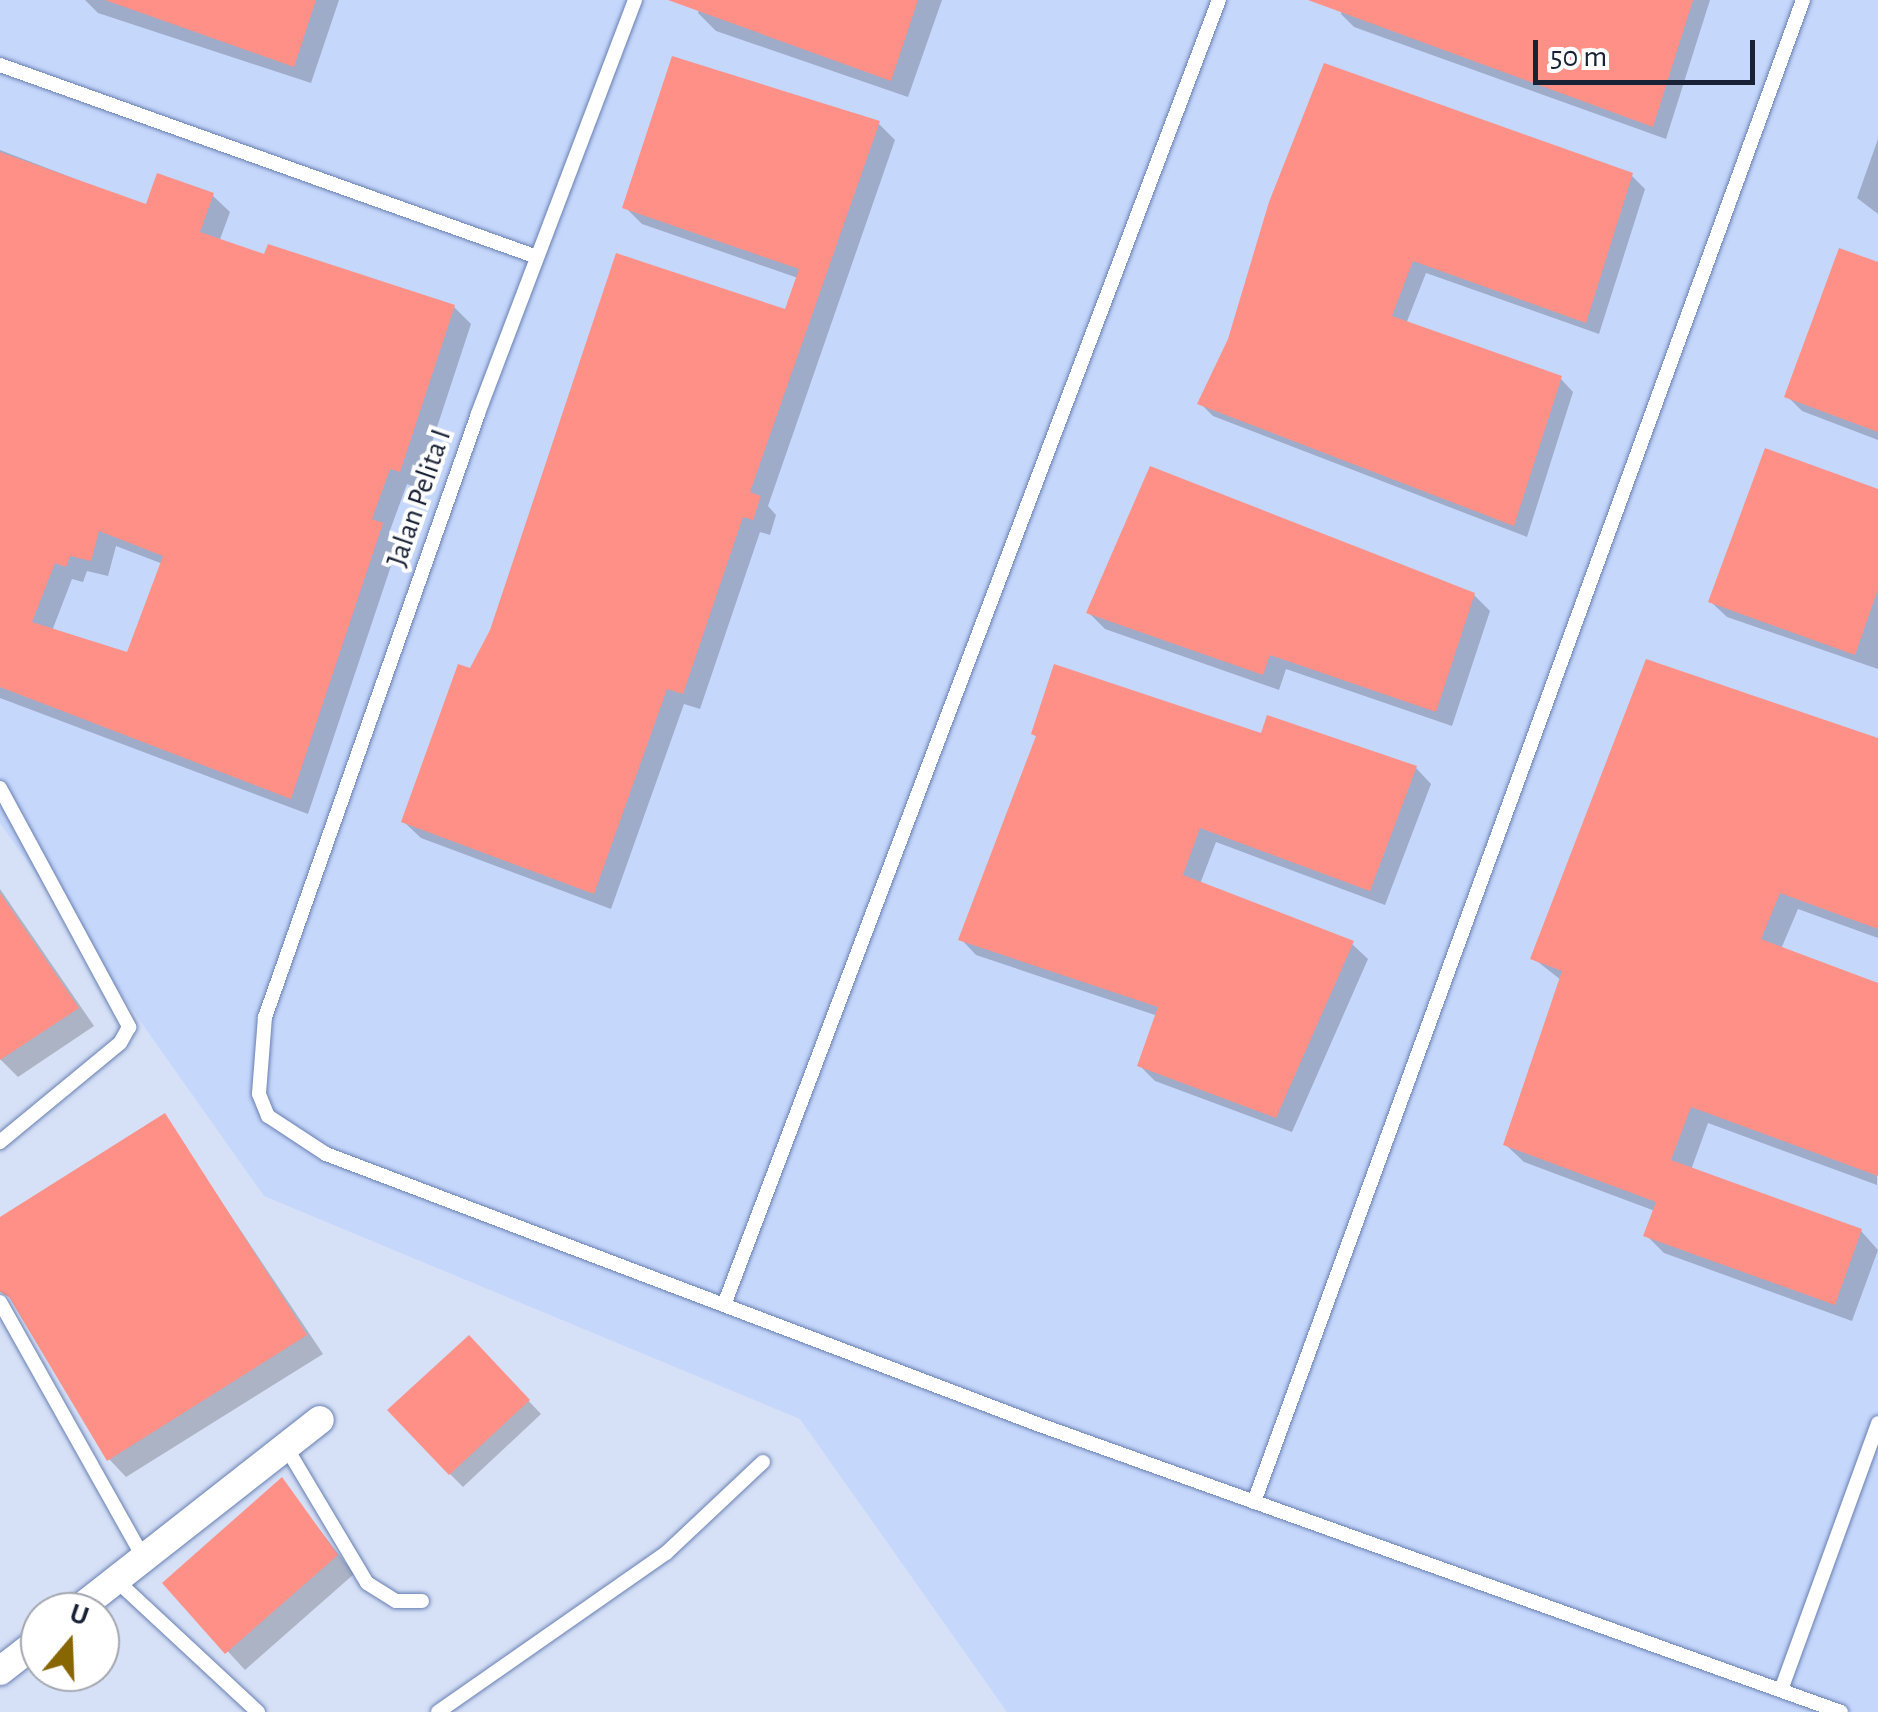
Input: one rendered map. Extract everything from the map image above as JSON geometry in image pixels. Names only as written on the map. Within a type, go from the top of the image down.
[{"type":"street","points":[[101,1592],[320,1420]]},
{"type":"lane","name":"Jalan Pelita I","points":[[634,0],[537,258],[265,1017],[259,1094],[268,1116],[288,1134],[724,1305],[1254,1502],[1841,1712]]},
{"type":"lane","points":[[724,1305],[1219,0]]},
{"type":"lane","points":[[1254,1502],[1803,0]]},
{"type":"lane","points":[[0,65],[537,258]]},
{"type":"lane","points":[[0,788],[128,1027],[120,1043],[0,1142]]},
{"type":"lane","points":[[0,1302],[144,1559]]},
{"type":"lane","points":[[1781,1690],[1878,1423]]},
{"type":"lane","points":[[286,1447],[367,1584],[396,1601],[422,1601]]},
{"type":"lane","points":[[438,1712],[666,1553],[763,1462]]},
{"type":"lane","points":[[116,1580],[258,1712]]},
{"type":"shaded area","points":[[0,0],[1878,0],[1878,1712],[1007,1712],[800,1419],[264,1196],[0,823]]},
{"type":"building","points":[[105,0],[316,0],[294,67]]},
{"type":"building","points":[[668,0],[918,0],[891,81]]},
{"type":"building","points":[[1308,0],[1693,0],[1653,127]]},
{"type":"building","points":[[672,56],[880,121],[750,492],[761,496],[753,520],[743,517],[683,694],[667,689],[594,894],[401,822],[458,664],[470,668],[490,630],[616,253],[785,309],[799,269],[622,208]]},
{"type":"building","points":[[1324,63],[1633,173],[1586,323],[1413,261],[1392,316],[1562,376],[1514,526],[1197,404],[1228,339],[1269,202]]},
{"type":"building","points":[[0,152],[146,204],[157,173],[214,193],[200,232],[264,254],[268,244],[455,305],[400,472],[390,469],[372,519],[383,523],[291,799],[0,687]],"holes":[[[99,531],[163,556],[127,652],[32,622],[55,563],[66,567],[70,556],[91,561]]]},
{"type":"building","points":[[1839,248],[1878,262],[1878,432],[1784,397]]},
{"type":"building","points":[[1765,448],[1878,489],[1878,589],[1855,655],[1708,602]]},
{"type":"building","points":[[1150,466],[1475,593],[1436,712],[1270,655],[1263,675],[1086,613]]},
{"type":"building","points":[[1646,659],[1878,738],[1878,929],[1780,893],[1761,939],[1878,983],[1878,1176],[1691,1107],[1671,1160],[1862,1229],[1835,1305],[1643,1236],[1656,1202],[1503,1145],[1562,971],[1530,959]]},
{"type":"building","points":[[1054,664],[1261,733],[1267,715],[1417,766],[1370,891],[1200,828],[1183,875],[1354,941],[1276,1118],[1137,1066],[1158,1007],[958,940],[1036,736],[1031,734]]},
{"type":"building","points":[[0,893],[79,1008],[0,1060]]},
{"type":"building","points":[[165,1113],[307,1335],[107,1461],[9,1297],[0,1292],[0,1217]]},
{"type":"building","points":[[469,1335],[530,1400],[449,1475],[387,1410]]},
{"type":"building","points":[[282,1477],[338,1555],[225,1654],[162,1583]]}]
